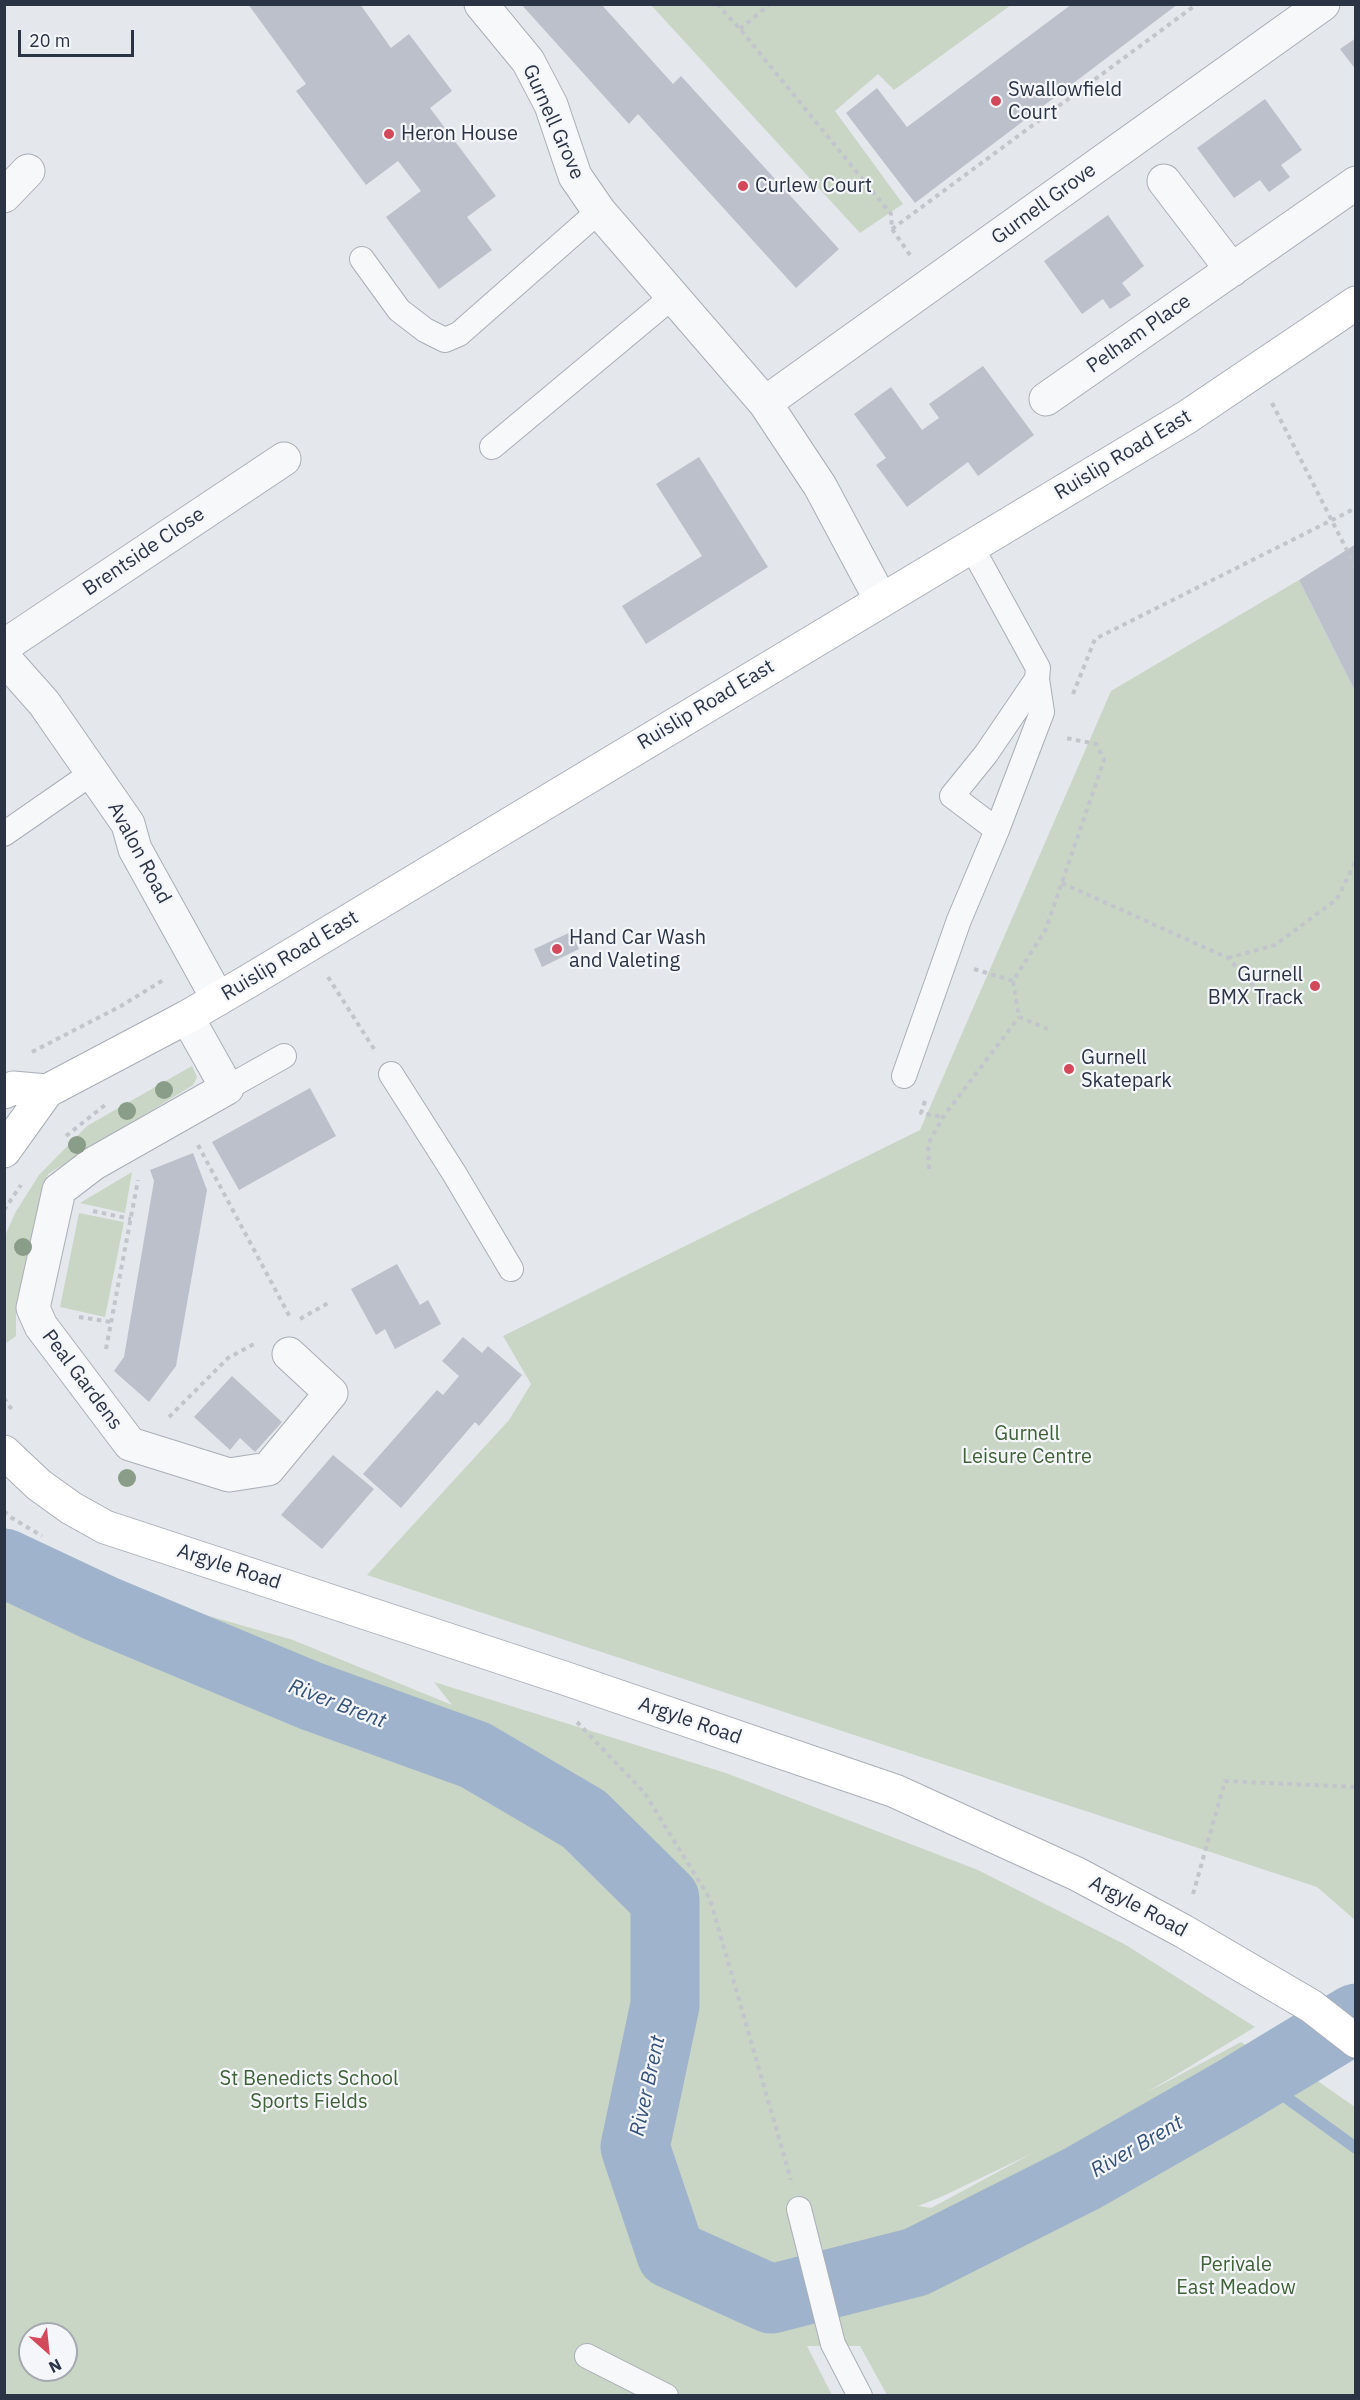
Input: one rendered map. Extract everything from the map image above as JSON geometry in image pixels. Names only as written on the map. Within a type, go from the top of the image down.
[{"type":"main road","name":"Ruislip Road East","points":[[4,1151],[47,1091],[218,999],[1187,417],[1356,303]]},
{"type":"main road","points":[[4,1092],[12,1089],[47,1091]]},
{"type":"main road","name":"Argyle Road","points":[[4,1452],[39,1485],[71,1508],[105,1527],[567,1679],[896,1791],[1077,1874],[1183,1931],[1311,2006],[1356,2041]]},
{"type":"street","name":"Gurnell Grove","points":[[481,4],[528,61],[551,105],[575,176],[599,212],[765,404],[820,486],[881,600]]},
{"type":"street","name":"Gurnell Grove","points":[[765,404],[1323,4]]},
{"type":"street","points":[[4,196],[28,171]]},
{"type":"street","points":[[1164,181],[1232,270]]},
{"type":"street","name":"Pelham Place","points":[[1046,399],[1232,270],[1351,196]]},
{"type":"street","name":"Brentside Close","points":[[4,645],[284,459]]},
{"type":"street","name":"Avalon Road","points":[[4,658],[44,703],[128,824],[135,849],[218,999]]},
{"type":"street","points":[[187,1017],[227,1088]]},
{"type":"street","name":"Peal Gardens","points":[[227,1088],[93,1164],[59,1190],[33,1308],[41,1326],[129,1444],[229,1475],[268,1469],[331,1393],[291,1339]]},
{"type":"lane","points":[[362,259],[399,310],[426,330],[445,340],[459,334],[599,212]]},
{"type":"lane","points":[[492,447],[672,297]]},
{"type":"lane","points":[[904,1076],[959,920],[997,830],[1042,711],[1037,679],[1038,668],[971,546]]},
{"type":"lane","points":[[997,830],[952,796],[986,754],[1037,679]]},
{"type":"lane","points":[[4,834],[92,773]]},
{"type":"lane","points":[[227,1088],[284,1056]]},
{"type":"lane","points":[[391,1074],[511,1269]]},
{"type":"lane","points":[[799,2209],[832,2344],[860,2396]]},
{"type":"lane","points":[[587,2356],[666,2396]]},
{"type":"path","points":[[717,4],[891,214],[892,229],[932,285]]},
{"type":"path","points":[[740,29],[770,4]]},
{"type":"path","points":[[892,229],[1197,4]]},
{"type":"path","points":[[1272,401],[1356,568]]},
{"type":"path","points":[[1095,639],[1356,508]]},
{"type":"path","points":[[929,1168],[928,1144],[943,1117],[1019,1017],[1013,981],[1046,929],[1104,760],[1096,744],[1057,736]]},
{"type":"path","points":[[1228,958],[1275,945],[1337,899],[1356,861]]},
{"type":"path","points":[[1062,883],[1228,958],[1274,1009]]},
{"type":"path","points":[[973,968],[1013,981]]},
{"type":"path","points":[[326,974],[391,1074]]},
{"type":"path","points":[[51,1042],[121,1006],[169,976]]},
{"type":"path","points":[[1019,1017],[1048,1029]]},
{"type":"path","points":[[921,1113],[943,1117]]},
{"type":"path","points":[[182,1114],[290,1318]]},
{"type":"path","points":[[75,1117],[79,1124]]},
{"type":"path","points":[[96,1400],[147,1133]]},
{"type":"path","points":[[291,1339],[330,1302]]},
{"type":"path","points":[[139,1447],[228,1358],[256,1343]]},
{"type":"path","points":[[4,1398],[12,1410]]},
{"type":"path","points":[[575,1719],[644,1792],[710,1899],[799,2209]]},
{"type":"path","points":[[1191,1902],[1226,1781],[1356,1787]]},
{"type":"green space","points":[[651,5],[1011,5],[894,90],[878,74],[835,111],[903,204],[860,233]]},
{"type":"green space","name":"Gurnell Leisure Centre","points":[[1299,580],[1356,693],[1355,1920],[1317,1887],[367,1575],[509,1420],[531,1384],[503,1336],[920,1130],[1111,691]]},
{"type":"green space","points":[[192,1066],[197,1077],[193,1085],[48,1174],[16,1313],[16,1336],[5,1344],[5,1236],[15,1213],[39,1175],[87,1126]]},
{"type":"green space","points":[[132,1172],[125,1213],[80,1203]]},
{"type":"green space","points":[[79,1213],[124,1222],[105,1317],[60,1307]]},
{"type":"green space","points":[[4,1527],[111,1588],[293,1640],[452,1705],[434,1682],[726,1773],[978,1870],[1126,1945],[1255,2027],[1146,2093],[1241,2042],[1299,2082],[1309,2075],[1355,2107],[1355,2395],[887,2395],[860,2346],[807,2346],[832,2395],[5,2395]],"holes":[[[1033,2153],[931,2208],[918,2206]]]},
{"type":"building","name":"Heron House","points":[[248,4],[360,4],[391,48],[409,34],[452,91],[430,108],[496,196],[467,217],[492,250],[439,289],[386,217],[421,191],[398,161],[366,185],[296,91],[306,84]]},
{"type":"building","name":"Curlew Court","points":[[521,4],[601,4],[673,84],[681,76],[839,249],[796,288],[638,114],[629,124]]},
{"type":"building","name":"Swallowfield Court","points":[[1072,4],[1178,4],[915,203],[846,113],[877,88],[907,127]]},
{"type":"building","points":[[1356,38],[1356,70],[1340,49]]},
{"type":"building","points":[[1265,99],[1302,150],[1281,165],[1290,177],[1269,192],[1260,180],[1234,198],[1197,148]]},
{"type":"building","points":[[1108,215],[1144,266],[1122,283],[1131,295],[1110,309],[1103,299],[1082,314],[1044,261]]},
{"type":"building","points":[[983,366],[1034,435],[978,476],[968,462],[907,507],[876,465],[886,458],[854,414],[891,387],[922,430],[939,418],[929,404]]},
{"type":"building","points":[[699,457],[768,567],[646,644],[622,606],[702,556],[656,484]]},
{"type":"building","points":[[1356,544],[1356,693],[1299,580]]},
{"type":"building","name":"Hand Car Wash and Valeting","points":[[571,932],[579,949],[542,967],[534,949]]},
{"type":"building","points":[[310,1088],[336,1136],[239,1190],[212,1142]]},
{"type":"building","points":[[193,1153],[207,1190],[176,1366],[149,1402],[114,1371],[124,1357],[154,1181],[150,1170]]},
{"type":"building","points":[[397,1264],[420,1305],[428,1300],[441,1324],[395,1349],[385,1329],[376,1335],[351,1289]]},
{"type":"building","points":[[463,1337],[482,1353],[488,1346],[522,1375],[479,1426],[475,1422],[401,1508],[363,1474],[437,1390],[443,1395],[459,1376],[442,1361]]},
{"type":"building","points":[[232,1376],[282,1422],[255,1452],[240,1438],[230,1450],[194,1417]]},
{"type":"building","points":[[333,1455],[374,1489],[322,1549],[281,1515]]},
{"type":"waterway","name":"River Brent","points":[[4,1563],[102,1609],[311,1696],[475,1755],[584,1819],[665,1899],[665,2005],[635,2147],[671,2254],[771,2299],[916,2262],[1083,2178],[1232,2093],[1356,2018]]},
{"type":"waterway","points":[[1258,2077],[1356,2148]]},
{"type":"place","name":"Swallowfield Court","points":[[996,101]]},
{"type":"place","name":"Heron House","points":[[389,134]]},
{"type":"place","name":"Curlew Court","points":[[743,186]]},
{"type":"place","name":"Hand Car Wash and Valeting","points":[[557,949]]},
{"type":"place","name":"Gurnell BMX Track","points":[[1315,986]]},
{"type":"place","name":"Gurnell Skatepark","points":[[1069,1069]]},
{"type":"park label","name":"St Benedicts School Sports Fields","points":[[309,2090]]},
{"type":"park label","name":"Perivale East Meadow","points":[[1236,2276]]}]
